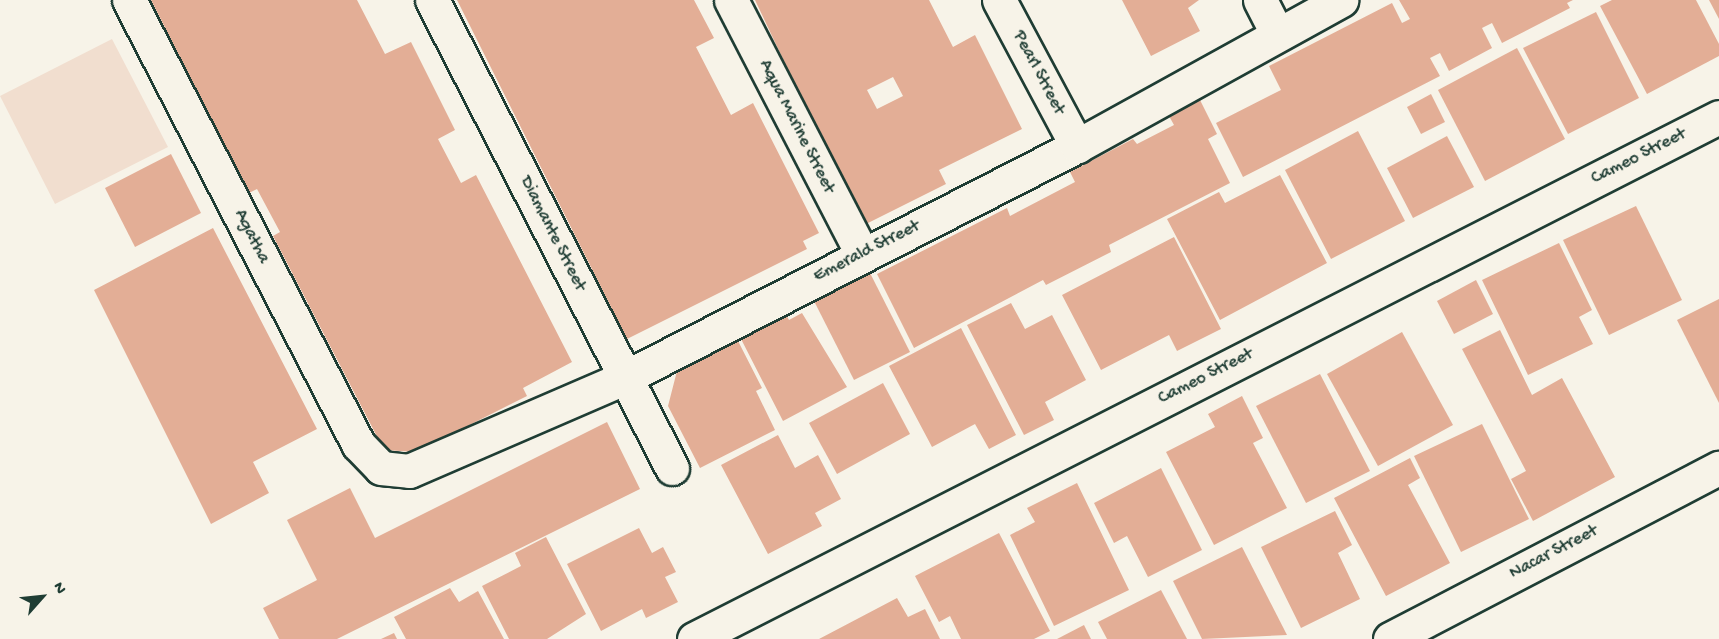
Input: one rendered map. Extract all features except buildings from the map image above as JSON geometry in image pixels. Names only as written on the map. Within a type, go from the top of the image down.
[{"type":"street","name":"Agatha","points":[[129,0],[358,444],[381,468]]},
{"type":"street","name":"Diamante Street","points":[[432,0],[672,468]]},
{"type":"street","name":"Aqua Marine Street","points":[[731,0],[862,254]]},
{"type":"street","name":"Pearl Street","points":[[999,0],[1077,146]]},
{"type":"street","points":[[1260,0],[1277,34]]},
{"type":"street","name":"Emerald Street","points":[[381,468],[409,471],[438,462],[626,377],[862,254],[1077,146],[1341,0]]},
{"type":"street","name":"Cameo Street","points":[[694,639],[742,628],[1719,117]]},
{"type":"street","name":"Nacar Street","points":[[1390,639],[1719,468]]},
{"type":"shaded area","points":[[112,39],[168,147],[55,204],[0,96]]}]
